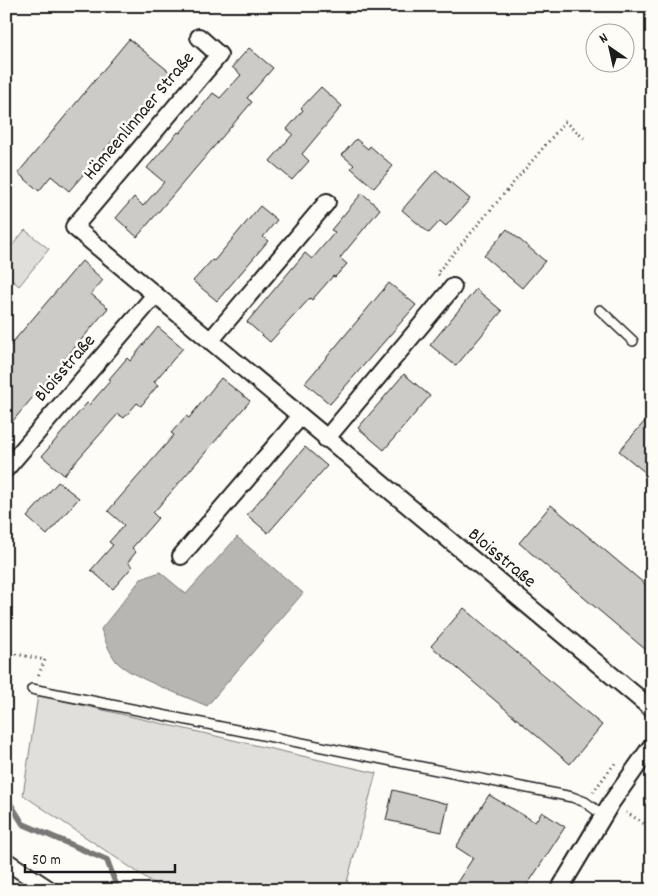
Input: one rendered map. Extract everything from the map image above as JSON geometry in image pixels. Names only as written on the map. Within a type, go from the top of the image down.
[{"type":"street","name":"Hämeenlinnaer Straße","points":[[74,226],[219,55],[199,37]]},
{"type":"street","points":[[210,341],[327,202]]},
{"type":"street","name":"Bloisstraße","points":[[74,226],[652,710]]},
{"type":"street","points":[[326,438],[453,287]]},
{"type":"street","name":"Bloisstraße","points":[[6,469],[155,295]]},
{"type":"street","points":[[181,556],[300,417]]},
{"type":"street","points":[[559,890],[607,809],[652,745]]},
{"type":"street","points":[[6,861],[50,890]]},
{"type":"lane","points":[[600,310],[633,340]]},
{"type":"lane","points":[[32,689],[572,797],[607,809]]},
{"type":"path","points":[[453,287],[437,273],[565,122],[584,138]]},
{"type":"path","points":[[6,652],[45,660]]},
{"type":"path","points":[[607,809],[652,829]]},
{"type":"shaded area","points":[[25,230],[49,249],[19,286],[6,275],[6,253]]},
{"type":"shaded area","points":[[237,537],[303,593],[207,706],[145,680],[116,661],[107,646],[101,629],[141,579],[160,572],[186,594]]},
{"type":"shaded area","points":[[38,695],[376,773],[347,882],[360,890],[164,890],[23,795]]},
{"type":"building","points":[[129,39],[171,73],[69,191],[51,176],[39,191],[18,173]]},
{"type":"building","points":[[249,48],[273,68],[247,98],[252,102],[137,237],[116,218],[134,197],[143,206],[164,182],[147,168],[178,132],[180,133],[213,93],[220,98],[241,75],[232,67]]},
{"type":"building","points":[[321,87],[342,106],[302,154],[309,161],[292,180],[270,161],[293,134],[287,129],[303,110],[301,108]]},
{"type":"building","points":[[356,139],[368,149],[370,146],[393,166],[374,188],[351,168],[354,165],[342,155]]},
{"type":"building","points":[[436,170],[470,199],[446,226],[440,221],[429,233],[402,210]]},
{"type":"building","points":[[362,193],[380,209],[340,258],[347,264],[335,277],[333,276],[312,300],[310,298],[270,342],[247,322],[305,253],[312,259],[335,232],[331,230]]},
{"type":"building","points":[[260,206],[277,220],[263,237],[268,241],[217,301],[193,281],[212,260],[214,261]]},
{"type":"building","points":[[507,229],[545,261],[522,288],[484,256]]},
{"type":"building","points":[[82,261],[103,280],[91,294],[108,308],[6,429],[6,350]]},
{"type":"building","points":[[389,283],[416,305],[330,404],[305,383]]},
{"type":"building","points":[[476,289],[502,311],[456,366],[430,345]]},
{"type":"building","points":[[158,327],[183,348],[154,382],[158,385],[141,406],[137,403],[124,418],[118,414],[64,475],[42,456],[87,403],[89,405],[111,380],[109,379],[127,358],[130,361]]},
{"type":"building","points":[[404,374],[430,396],[384,450],[358,428]]},
{"type":"building","points":[[221,378],[250,401],[153,513],[158,518],[132,548],[136,552],[128,562],[132,567],[113,589],[91,570],[113,545],[109,542],[124,525],[108,511],[174,435],[171,433],[186,416],[189,418]]},
{"type":"building","points":[[652,413],[652,478],[619,451]]},
{"type":"building","points":[[305,447],[327,466],[268,533],[247,515]]},
{"type":"building","points":[[58,482],[79,498],[47,535],[27,517]]},
{"type":"building","points":[[551,505],[652,590],[652,655],[519,543]]},
{"type":"building","points":[[464,608],[602,725],[570,764],[431,646]]},
{"type":"building","points":[[393,790],[448,804],[442,832],[386,820]]},
{"type":"building","points":[[489,795],[535,822],[542,812],[565,827],[524,890],[452,890],[473,858],[456,847]]},
{"type":"waterway","points":[[6,797],[23,824],[107,860],[118,890]]}]
